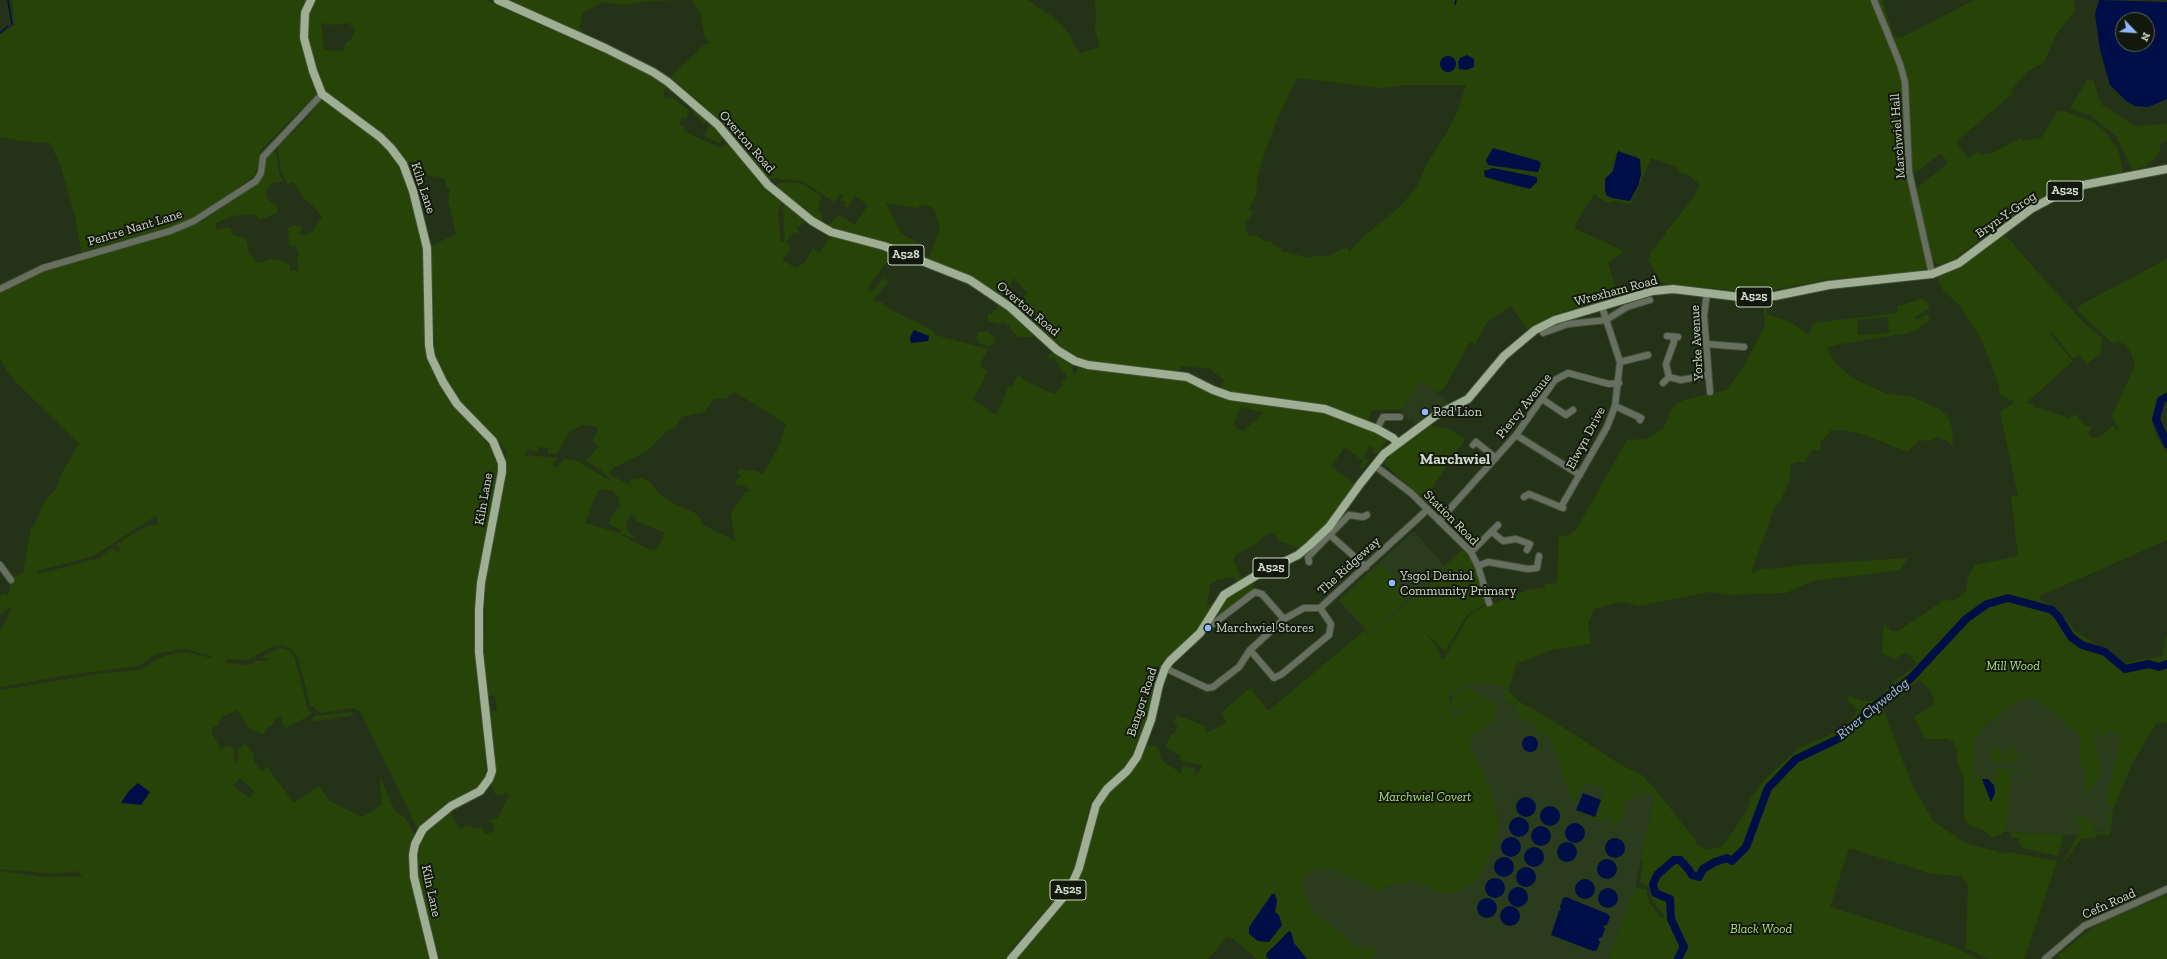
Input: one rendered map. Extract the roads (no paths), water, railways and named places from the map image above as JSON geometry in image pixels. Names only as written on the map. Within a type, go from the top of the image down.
[{"type":"main road","points":[[311,0],[305,13],[304,38],[313,71],[322,94]]},
{"type":"main road","name":"Overton Road","points":[[498,0],[605,48],[653,72],[668,82],[718,126],[768,185],[812,222],[831,232],[884,246],[970,280],[1010,307],[1057,350],[1074,361],[1187,377],[1213,390],[1230,396],[1325,409],[1377,429],[1392,438],[1397,443]]},
{"type":"main road","name":"Kiln Lane","points":[[322,94],[380,138],[391,148],[404,164],[413,191],[426,248],[427,318],[431,357],[454,401],[493,441],[502,463],[502,472],[481,583],[479,610],[479,652],[492,771],[489,779],[480,791],[451,806],[423,829],[415,844],[413,855],[414,877],[434,959]]},
{"type":"main road","name":"Bryn-Y-Grog","points":[[1932,274],[1959,263],[2031,209],[2066,190],[2134,174],[2167,169]]},
{"type":"main road","name":"Wrexham Road","points":[[1397,443],[1436,416],[1468,399],[1504,356],[1535,330],[1556,320],[1602,306],[1659,291],[1673,289],[1740,297],[1775,296],[1829,284],[1932,274]]},
{"type":"main road","name":"Bangor Road","points":[[1011,959],[1061,900],[1072,884],[1079,868],[1096,805],[1107,789],[1127,771],[1137,757],[1152,720],[1159,685],[1165,668],[1170,661],[1200,633],[1219,601],[1229,590],[1298,555],[1329,527],[1374,465],[1397,443]]},
{"type":"street","name":"Marchwiel Hall","points":[[1874,0],[1900,64],[1905,82],[1909,172],[1932,274]]},
{"type":"street","name":"Pentre Nant Lane","points":[[0,289],[43,268],[170,231],[194,221],[256,181],[261,173],[264,157],[322,94]]},
{"type":"street","name":"Yorke Avenue","points":[[1707,292],[1704,316],[1710,392]]},
{"type":"street","points":[[1547,333],[1568,324],[1606,320],[1627,307],[1642,305],[1650,300]]},
{"type":"street","name":"Elwyn Drive","points":[[1528,494],[1562,508],[1607,427],[1615,406],[1619,383],[1620,362],[1602,306]]},
{"type":"street","points":[[1669,377],[1666,364],[1674,342],[1673,337]]},
{"type":"street","points":[[1706,344],[1732,348],[1744,347]]},
{"type":"street","points":[[1620,362],[1645,358]]},
{"type":"street","name":"Piercy Avenue","points":[[1439,521],[1516,435],[1555,380],[1568,373],[1610,384],[1619,383]]},
{"type":"street","points":[[1669,377],[1681,380],[1708,375]]},
{"type":"street","points":[[1663,383],[1669,377]]},
{"type":"street","points":[[1542,400],[1565,417],[1573,410]]},
{"type":"street","points":[[1615,406],[1641,418]]},
{"type":"street","points":[[1377,429],[1383,416],[1400,417]]},
{"type":"street","points":[[1516,435],[1580,474]]},
{"type":"street","name":"Piercy Avenue","points":[[1473,445],[1476,442],[1496,458]]},
{"type":"street","name":"Station Road","points":[[1374,465],[1411,493],[1471,552],[1478,566],[1488,603]]},
{"type":"street","name":"The Ridgeway","points":[[1165,668],[1210,688],[1239,667],[1250,650],[1284,619],[1304,608],[1320,608],[1428,510]]},
{"type":"street","points":[[1307,559],[1350,515],[1363,517],[1367,515]]},
{"type":"street","points":[[1471,552],[1498,525]]},
{"type":"street","points":[[1492,532],[1503,541],[1516,538],[1530,544],[1527,550]]},
{"type":"street","points":[[1330,535],[1366,567]]},
{"type":"street","points":[[1537,568],[1539,556]]},
{"type":"street","points":[[1478,566],[1488,562],[1528,569],[1537,568],[1544,570]]},
{"type":"street","points":[[0,564],[11,580]]},
{"type":"street","points":[[1217,623],[1255,592],[1262,594],[1284,619]]},
{"type":"street","points":[[1250,650],[1274,678],[1282,674],[1329,635],[1331,624],[1320,608]]},
{"type":"street","name":"Cefn Road","points":[[2045,959],[2084,926],[2167,889]]},
{"type":"waterway","points":[[8,0],[12,24]]},
{"type":"waterway","points":[[1455,4],[1456,0]]},
{"type":"waterway","points":[[0,33],[8,26]]},
{"type":"waterway","name":"River Clywedog","points":[[2167,397],[2161,400],[2156,419],[2167,444]]},
{"type":"waterway","name":"River Clywedog","points":[[1678,959],[1684,947],[1671,919],[1670,899],[1655,893],[1653,884],[1657,875],[1674,860],[1680,860],[1692,875],[1699,877],[1703,869],[1715,862],[1727,858],[1732,861],[1746,847],[1768,788],[1796,759],[1840,738],[1871,709],[1911,678],[1966,619],[1987,604],[2008,598],[2052,610],[2058,616],[2071,637],[2082,645],[2105,652],[2125,669],[2149,664],[2159,667],[2167,664]]},
{"type":"place","name":"Red Lion","points":[[1425,412]]},
{"type":"place","name":"Ysgol Deiniol Community Primary","points":[[1392,583]]},
{"type":"place","name":"Marchwiel Stores","points":[[1208,628]]},
{"type":"district","name":"Marchwiel","points":[[1455,460]]},
{"type":"park label","name":"Mill Wood","points":[[2013,666]]},
{"type":"park label","name":"Marchwiel Covert","points":[[1425,797]]},
{"type":"park label","name":"Black Wood","points":[[1761,929]]}]
